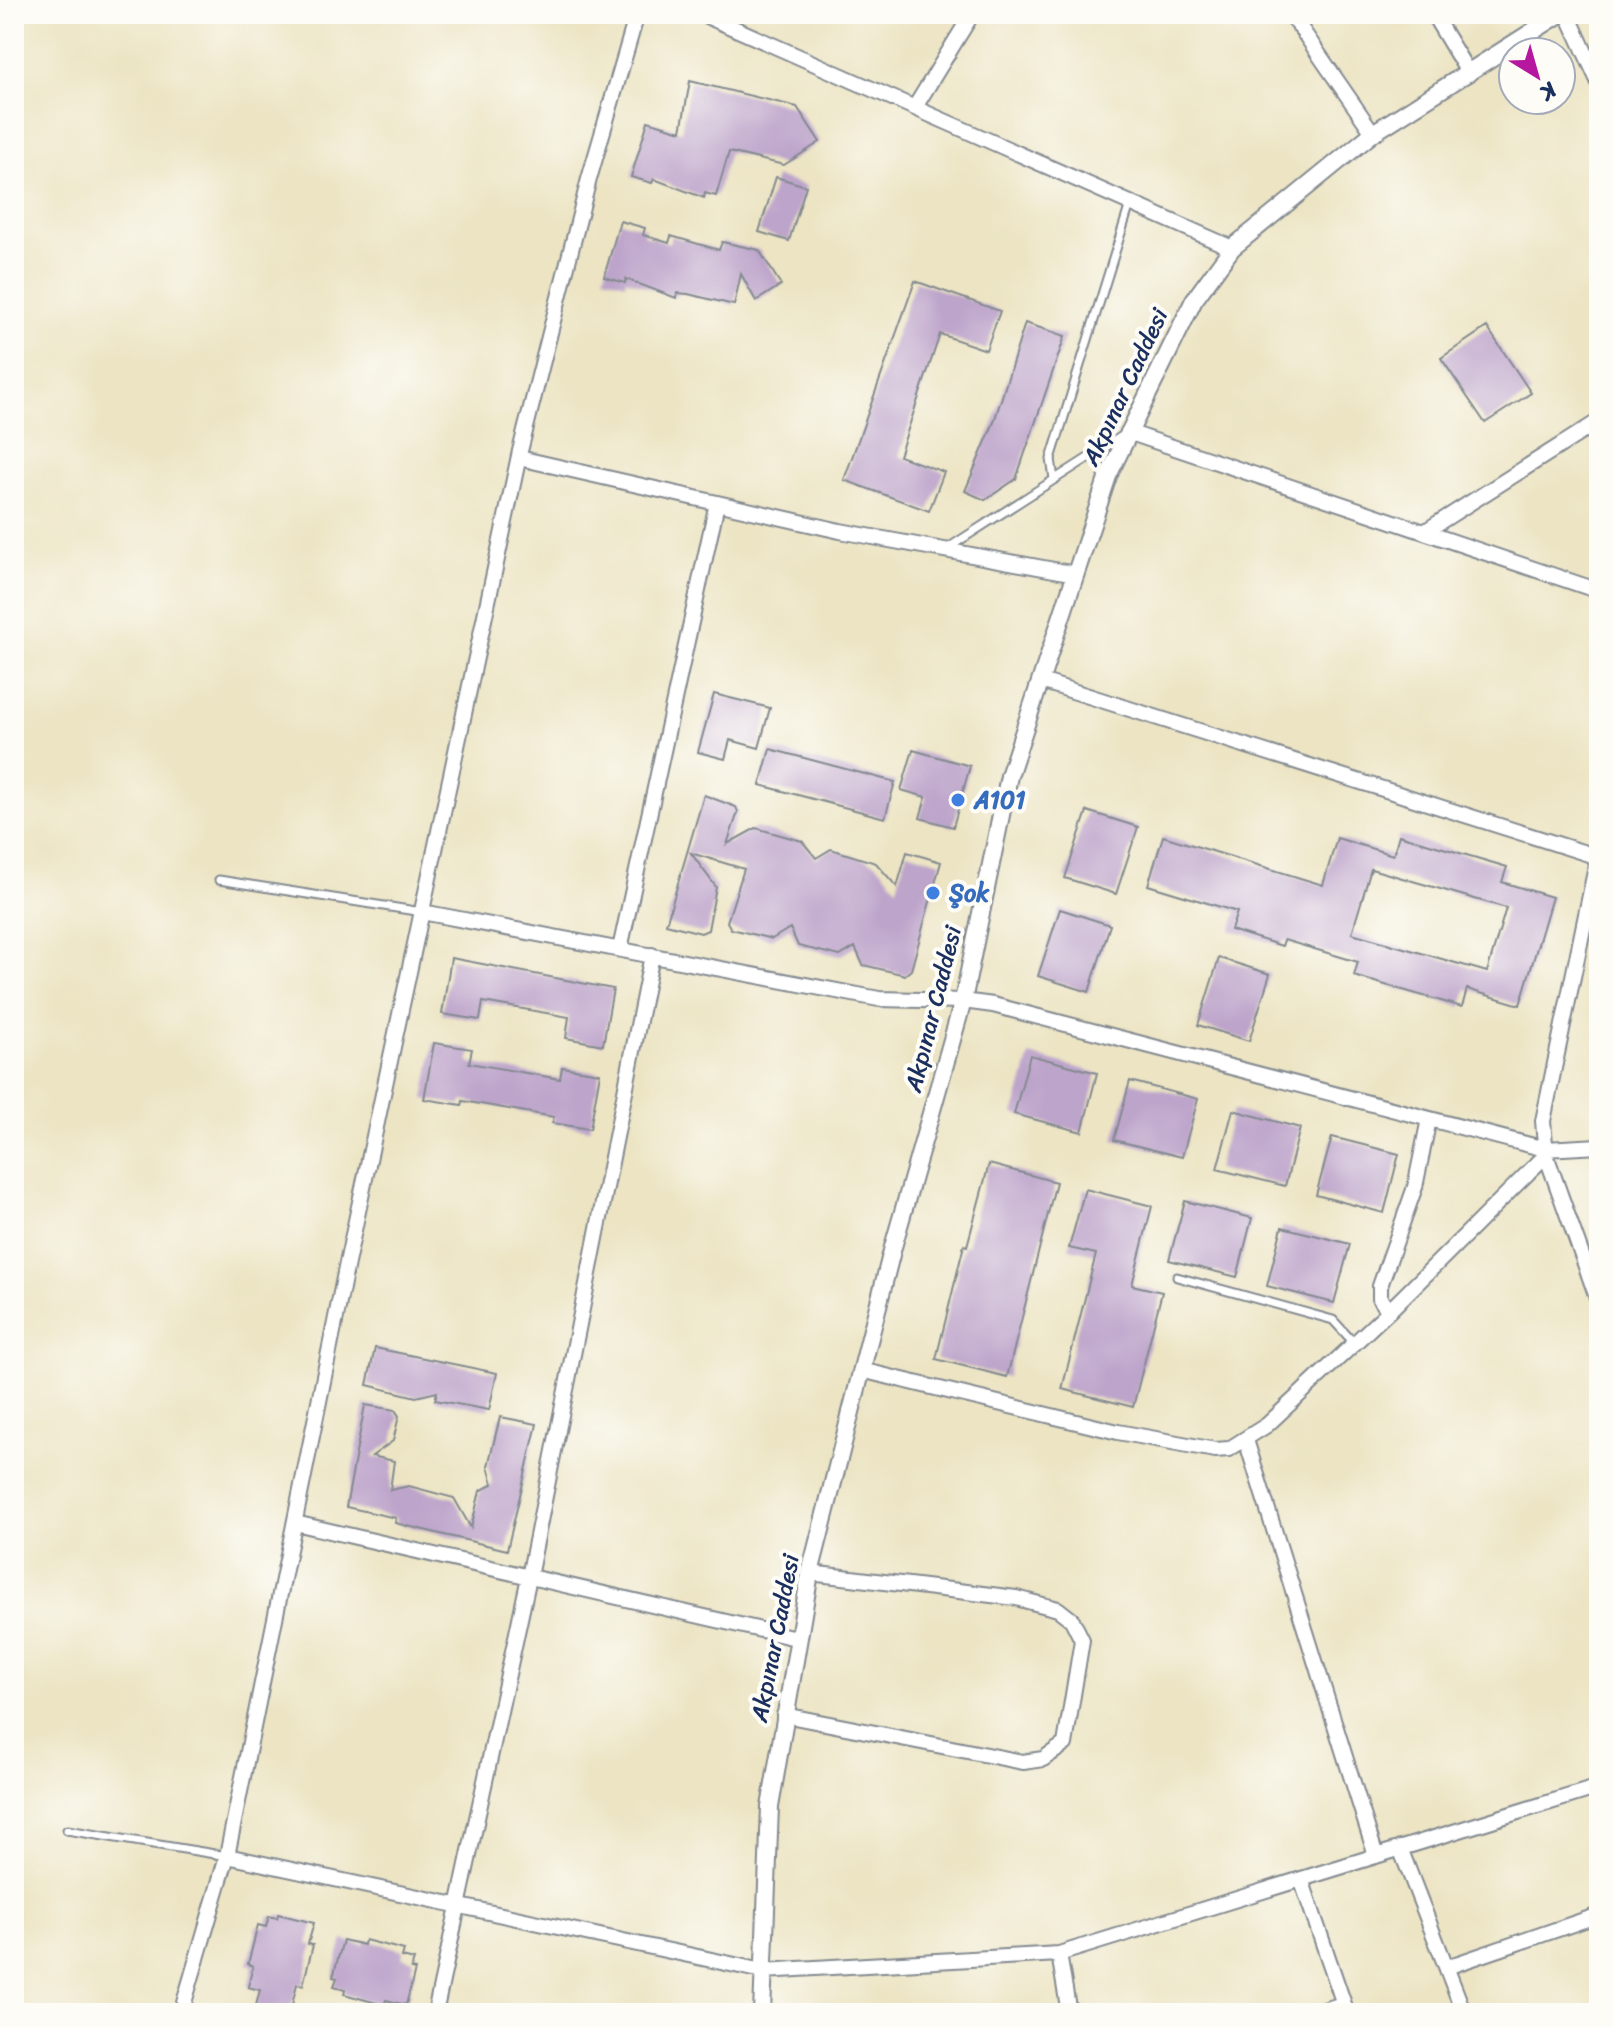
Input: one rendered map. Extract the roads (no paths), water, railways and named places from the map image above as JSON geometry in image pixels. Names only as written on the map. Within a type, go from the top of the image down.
[{"type":"street","points":[[181,2013],[227,1856],[519,458],[589,179],[637,14]]},
{"type":"street","points":[[702,14],[1232,248]]},
{"type":"street","points":[[915,107],[972,14]]},
{"type":"street","points":[[1291,14],[1373,133]]},
{"type":"street","points":[[1433,14],[1469,74]]},
{"type":"street","points":[[1565,16],[1599,83]]},
{"type":"street","name":"Akpınar Caddesi","points":[[762,2013],[770,1807],[796,1638],[810,1573],[861,1370],[963,1001],[1009,776],[1108,476],[1194,300],[1232,248],[1373,133],[1565,16]]},
{"type":"street","points":[[1424,532],[1599,421]]},
{"type":"street","points":[[1128,432],[1599,591]]},
{"type":"street","points":[[519,458],[840,531],[1076,574]]},
{"type":"street","points":[[620,949],[717,503]]},
{"type":"street","points":[[1041,681],[1598,855],[1543,1121],[1545,1152],[1592,1264],[1599,1303]]},
{"type":"street","points":[[422,912],[879,999],[963,1001],[993,1005],[1545,1152],[1599,1146]]},
{"type":"street","points":[[435,2013],[529,1577],[652,955]]},
{"type":"street","points":[[1389,1311],[1380,1299],[1380,1286],[1415,1187],[1429,1119]]},
{"type":"street","points":[[861,1370],[1118,1432],[1215,1450],[1229,1449],[1246,1440],[1355,1344],[1545,1152]]},
{"type":"street","points":[[1246,1440],[1376,1856]]},
{"type":"street","points":[[295,1523],[796,1638]]},
{"type":"street","points":[[784,1715],[1023,1762],[1043,1759],[1065,1744],[1082,1640],[1072,1620],[1058,1609],[1016,1598],[810,1573]]},
{"type":"street","points":[[227,1856],[763,1971],[1059,1954],[1599,1787]]},
{"type":"street","points":[[1400,1848],[1464,2013]]},
{"type":"street","points":[[1301,1879],[1345,2009],[1314,2013]]},
{"type":"street","points":[[1447,1967],[1599,1915]]},
{"type":"street","points":[[1059,1954],[1069,2013]]},
{"type":"lane","points":[[1054,479],[1051,459],[1131,202]]},
{"type":"lane","points":[[945,550],[1128,432]]},
{"type":"lane","points":[[219,880],[422,912]]},
{"type":"lane","points":[[1177,1277],[1333,1320],[1355,1344]]},
{"type":"lane","points":[[67,1830],[227,1856]]},
{"type":"place","name":"A101","points":[[958,800]]},
{"type":"place","name":"Şok","points":[[933,893]]}]
